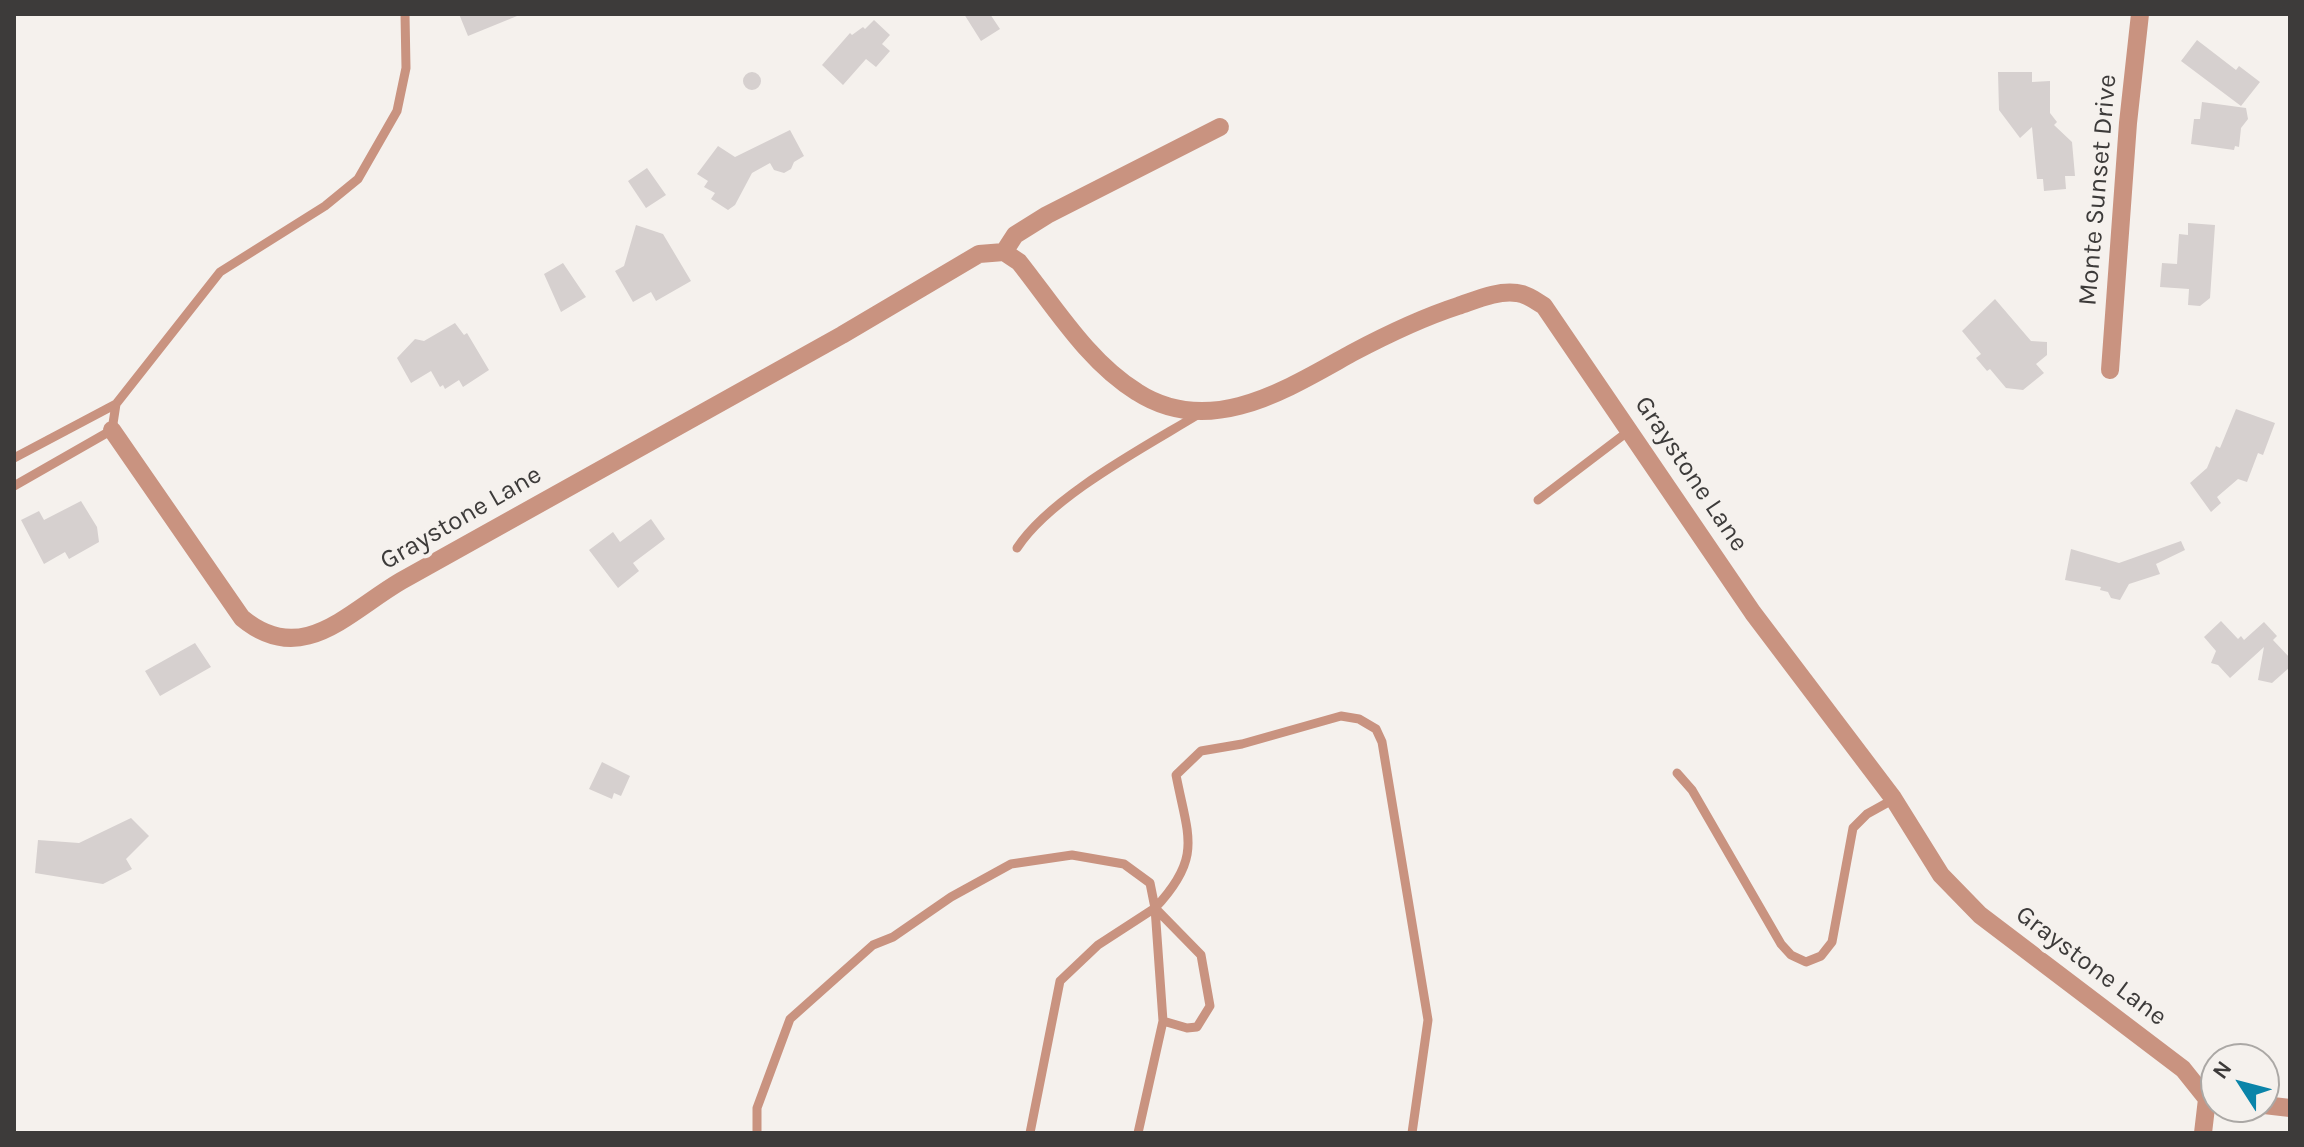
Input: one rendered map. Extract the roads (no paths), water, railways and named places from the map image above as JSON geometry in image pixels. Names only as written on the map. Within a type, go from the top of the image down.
[{"type":"street","name":"Monte Sunset Drive","points":[[2110,370],[2128,123],[2140,14]]},
{"type":"street","points":[[1004,252],[1015,235],[1047,215],[1220,127]]},
{"type":"street","name":"Graystone Lane","points":[[112,430],[242,618],[273,637],[299,639],[335,625],[387,589],[842,335],[979,254],[1004,252],[1019,262],[1099,363],[1118,379],[1157,403],[1202,412],[1222,411],[1267,397],[1409,325],[1485,297],[1515,292],[1544,306],[1798,677],[1848,736],[1894,799],[1941,875],[1962,898],[2183,1069],[2200,1088]]},
{"type":"lane","points":[[14,458],[116,404],[220,272],[325,206],[358,179],[397,111],[406,68],[405,14]]},
{"type":"lane","points":[[14,486],[112,430],[116,404]]},
{"type":"lane","points":[[1017,548],[1037,521],[1066,498],[1202,412]]},
{"type":"lane","points":[[1538,500],[1630,430]]},
{"type":"lane","points":[[1030,1133],[1060,981],[1098,945],[1155,908],[1185,869],[1191,848],[1176,775],[1201,751],[1242,744],[1341,716],[1359,719],[1376,729],[1382,742],[1428,1020],[1412,1133]]},
{"type":"lane","points":[[1677,773],[1692,790],[1781,944],[1791,955],[1806,962],[1821,956],[1832,942],[1853,828],[1867,814],[1894,799]]},
{"type":"lane","points":[[757,1133],[757,1108],[790,1019],[873,945],[893,937],[951,897],[1011,864],[1072,855],[1124,864],[1150,883],[1155,908],[1163,1021],[1138,1133]]},
{"type":"lane","points":[[1155,908],[1201,955],[1210,1006],[1197,1027],[1187,1028],[1163,1021]]}]
